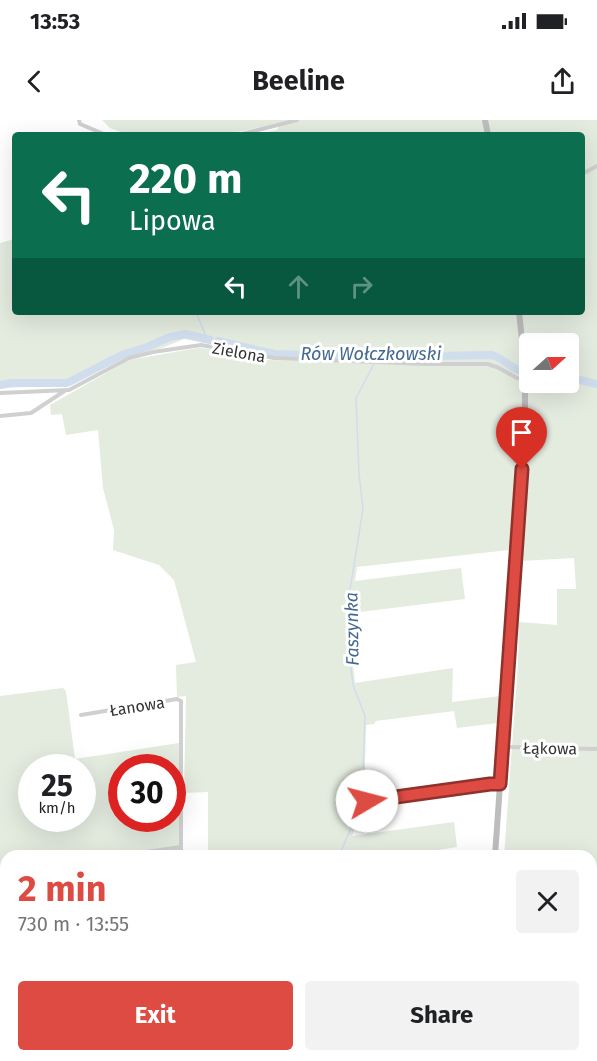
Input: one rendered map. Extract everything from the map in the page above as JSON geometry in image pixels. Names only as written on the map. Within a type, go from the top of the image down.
[{"type":"street","points":[[79,120],[80,124],[99,132]]},
{"type":"street","points":[[250,132],[297,120]]},
{"type":"street","points":[[519,315],[521,333]]},
{"type":"street","name":"Zielona","points":[[0,393],[66,390],[129,358],[201,345],[274,358],[487,364],[519,378]]},
{"type":"street","name":"Zielona","points":[[0,416],[32,413],[66,390]]},
{"type":"street","points":[[495,850],[526,422],[526,393]]},
{"type":"street","name":"Łanowa","points":[[81,715],[177,699],[182,701],[182,847]]},
{"type":"street","name":"Łąkowa","points":[[503,747],[597,749]]},
{"type":"street","points":[[367,801],[500,784]]},
{"type":"street","points":[[161,850],[182,847]]},
{"type":"shaded area","points":[[102,120],[597,120],[597,850],[504,850],[519,622],[557,625],[557,589],[576,589],[574,558],[521,561],[509,550],[357,567],[355,581],[461,568],[465,599],[352,613],[351,645],[355,683],[453,668],[452,702],[500,696],[498,723],[457,728],[454,711],[376,721],[374,724],[366,725],[364,803],[352,836],[454,822],[457,847],[439,850],[208,850],[208,792],[186,793],[186,696],[177,697],[176,665],[196,662],[174,580],[159,565],[113,550],[114,530],[103,488],[98,430],[66,435],[62,414],[51,415],[50,405],[129,360],[198,348],[216,349],[267,360],[409,364],[409,359],[265,355],[184,339],[162,348],[129,355],[72,385],[0,388],[0,243],[12,239],[12,315],[585,315],[585,132],[268,132],[277,130],[281,122],[238,132],[121,132],[110,128]]},
{"type":"shaded area","points":[[63,688],[66,691],[74,754],[18,754],[18,832],[96,832],[96,756],[179,743],[179,754],[108,754],[108,832],[179,832],[179,850],[0,850],[0,696]]},
{"type":"waterway","points":[[197,315],[207,339]]},
{"type":"waterway","name":"Rów Wołczkowski","points":[[0,385],[67,383],[122,355],[170,337],[186,334],[210,340]]},
{"type":"waterway","name":"Rów Wołczkowski","points":[[218,341],[274,354],[377,357],[492,355],[519,370]]},
{"type":"waterway","name":"Faszynka","points":[[342,850],[362,802],[365,716],[353,685],[349,652],[349,596],[363,509],[356,398],[374,364]]},
{"type":"waterway","name":"Rów Wołczkowski","points":[[579,380],[597,384]]},
{"type":"route","points":[[367,801],[500,784],[522,469]]}]
